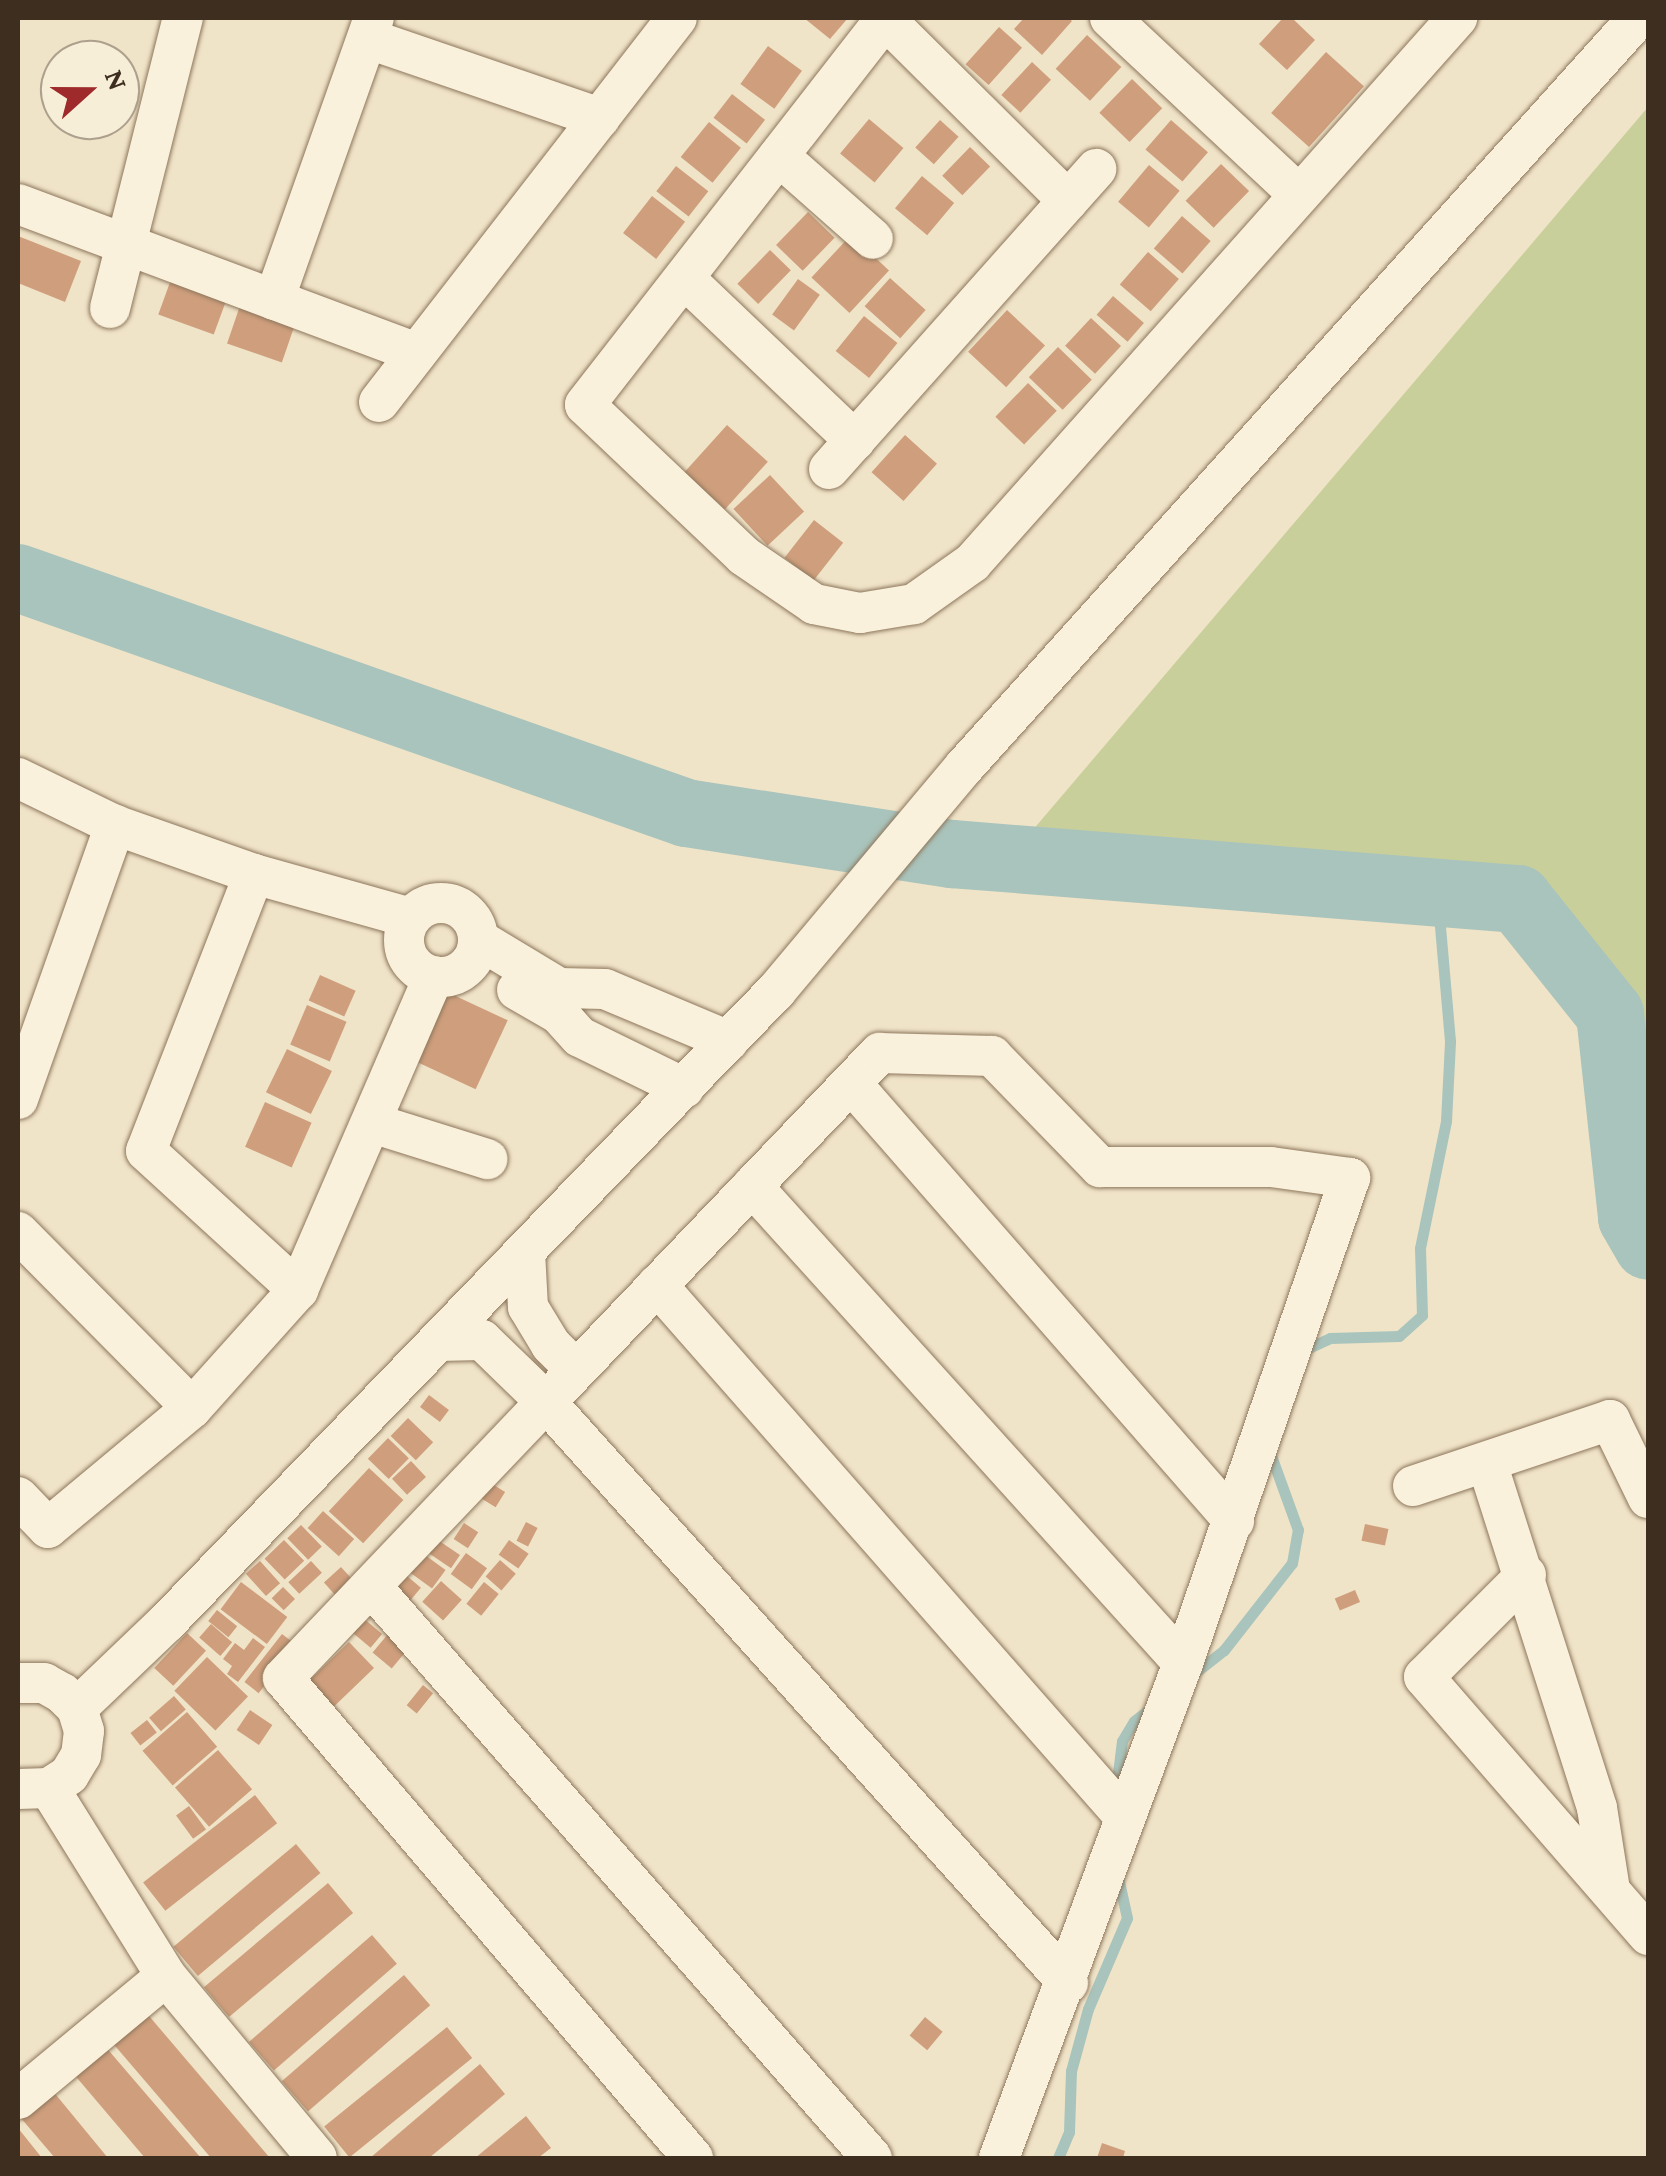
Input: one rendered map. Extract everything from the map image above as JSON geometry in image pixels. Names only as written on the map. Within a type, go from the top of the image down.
[{"type":"street","points":[[110,308],[183,18]]},
{"type":"street","points":[[379,402],[677,18]]},
{"type":"street","points":[[1068,201],[886,18],[586,405],[744,556],[814,604],[860,613],[914,604],[972,562],[1457,18]]},
{"type":"street","points":[[1110,18],[1298,195]]},
{"type":"street","points":[[76,1708],[167,1622],[729,1042],[964,767],[1638,18]]},
{"type":"street","points":[[274,300],[371,28],[600,118]]},
{"type":"street","points":[[778,156],[873,239]]},
{"type":"street","points":[[684,278],[842,455],[1096,169]]},
{"type":"street","points":[[18,204],[416,354]]},
{"type":"street","points":[[18,778],[115,825],[254,874],[412,918],[438,903],[453,904],[466,912],[461,959],[372,1123],[298,1290],[192,1408],[48,1528],[18,1497]]},
{"type":"street","points":[[18,1099],[115,825]]},
{"type":"street","points":[[254,874],[146,1151],[298,1290]]},
{"type":"street","points":[[412,918],[405,946],[420,971],[461,959],[559,988],[605,988],[729,1042]]},
{"type":"street","points":[[461,959],[559,1014],[580,1037],[684,1088]]},
{"type":"street","points":[[693,2158],[283,1678],[880,1053],[992,1056],[1100,1167],[1271,1167],[1350,1178],[1234,1521],[1124,1816],[1068,1983],[999,2158]]},
{"type":"street","points":[[850,1084],[1234,1521]]},
{"type":"street","points":[[372,1123],[488,1160]]},
{"type":"street","points":[[752,1186],[1183,1663]]},
{"type":"street","points":[[18,1232],[192,1408]]},
{"type":"street","points":[[525,1252],[528,1307],[551,1345],[576,1370]]},
{"type":"street","points":[[657,1285],[1124,1816]]},
{"type":"street","points":[[438,1342],[482,1340],[546,1402],[1068,1983]]},
{"type":"street","points":[[1413,1486],[1610,1420],[1648,1498]]},
{"type":"street","points":[[1486,1463],[1526,1576],[1597,1808],[1610,1891]]},
{"type":"street","points":[[1526,1576],[1424,1677],[1648,1935]]},
{"type":"street","points":[[371,1586],[872,2158]]},
{"type":"street","points":[[18,1683],[44,1683],[62,1692],[76,1708],[84,1731],[81,1755],[69,1775],[33,1789],[166,1976],[317,2158]]},
{"type":"street","points":[[18,2100],[166,1976]]},
{"type":"green space","points":[[1648,107],[1648,1247],[1632,1218],[1610,1014],[1518,899],[1009,858]]},
{"type":"building","points":[[804,18],[848,18],[830,39]]},
{"type":"building","points":[[1024,18],[1072,21],[1042,55],[1014,29]]},
{"type":"building","points":[[1283,18],[1292,18],[1315,40],[1287,70],[1259,44]]},
{"type":"building","points":[[999,27],[1022,48],[989,85],[966,64]]},
{"type":"building","points":[[1087,35],[1121,67],[1090,101],[1056,69]]},
{"type":"building","points":[[768,46],[802,71],[774,109],[740,84]]},
{"type":"building","points":[[1326,52],[1364,86],[1309,147],[1271,113]]},
{"type":"building","points":[[1032,62],[1051,80],[1020,113],[1001,95]]},
{"type":"building","points":[[1132,79],[1162,108],[1130,142],[1099,113]]},
{"type":"building","points":[[732,94],[765,120],[747,143],[714,118]]},
{"type":"building","points":[[869,119],[903,148],[875,182],[840,153]]},
{"type":"building","points":[[940,120],[959,137],[934,164],[915,147]]},
{"type":"building","points":[[1171,120],[1208,152],[1182,182],[1145,149]]},
{"type":"building","points":[[709,122],[741,148],[713,183],[681,157]]},
{"type":"building","points":[[970,147],[990,166],[962,195],[942,176]]},
{"type":"building","points":[[1221,164],[1249,191],[1214,228],[1186,201]]},
{"type":"building","points":[[1149,165],[1180,191],[1149,227],[1118,202]]},
{"type":"building","points":[[676,166],[708,191],[689,216],[656,191]]},
{"type":"building","points":[[922,176],[954,203],[927,235],[895,208]]},
{"type":"building","points":[[652,196],[685,222],[656,259],[623,233]]},
{"type":"building","points":[[808,212],[835,238],[803,271],[776,245]]},
{"type":"building","points":[[1182,216],[1211,241],[1182,273],[1154,248]]},
{"type":"building","points":[[851,235],[889,270],[849,313],[811,277]]},
{"type":"building","points":[[18,236],[81,261],[65,302],[18,283]]},
{"type":"building","points":[[770,250],[791,270],[758,304],[737,284]]},
{"type":"building","points":[[1148,252],[1179,279],[1151,311],[1120,284]]},
{"type":"building","points":[[173,274],[228,294],[214,335],[158,314]]},
{"type":"building","points":[[890,278],[926,310],[900,338],[865,306]]},
{"type":"building","points":[[798,279],[820,295],[794,330],[772,315]]},
{"type":"building","points":[[1113,296],[1144,323],[1128,342],[1097,315]]},
{"type":"building","points":[[242,300],[297,319],[282,362],[227,343]]},
{"type":"building","points":[[1007,310],[1045,345],[1006,387],[968,352]]},
{"type":"building","points":[[864,316],[897,343],[869,378],[836,351]]},
{"type":"building","points":[[1091,318],[1121,346],[1095,374],[1065,346]]},
{"type":"building","points":[[1058,347],[1092,380],[1063,410],[1029,377]]},
{"type":"building","points":[[1028,383],[1057,411],[1024,445],[995,417]]},
{"type":"building","points":[[727,425],[768,462],[725,509],[684,473]]},
{"type":"building","points":[[905,435],[937,464],[903,501],[872,472]]},
{"type":"building","points":[[770,475],[804,512],[768,546],[733,509]]},
{"type":"building","points":[[814,520],[843,543],[814,581],[784,558]]},
{"type":"building","points":[[320,975],[356,991],[344,1016],[309,1001]]},
{"type":"building","points":[[447,992],[508,1020],[476,1089],[415,1061]]},
{"type":"building","points":[[307,1005],[347,1022],[330,1061],[290,1045]]},
{"type":"building","points":[[287,1049],[332,1071],[311,1114],[266,1092]]},
{"type":"building","points":[[265,1102],[312,1123],[292,1168],[245,1147]]},
{"type":"building","points":[[429,1395],[449,1410],[440,1422],[420,1407]]},
{"type":"building","points":[[408,1418],[433,1442],[416,1460],[391,1436]]},
{"type":"building","points":[[388,1438],[409,1458],[389,1479],[368,1459]]},
{"type":"building","points":[[411,1461],[426,1477],[407,1495],[392,1479]]},
{"type":"building","points":[[369,1468],[403,1500],[363,1543],[329,1511]]},
{"type":"building","points":[[489,1482],[505,1492],[496,1507],[479,1497]]},
{"type":"building","points":[[323,1511],[354,1539],[339,1556],[308,1528]]},
{"type":"building","points":[[526,1522],[538,1528],[528,1547],[516,1541]]},
{"type":"building","points":[[464,1523],[478,1532],[468,1548],[454,1539]]},
{"type":"building","points":[[1365,1524],[1388,1529],[1385,1546],[1361,1541]]},
{"type":"building","points":[[301,1525],[322,1547],[308,1560],[287,1538]]},
{"type":"building","points":[[426,1532],[460,1555],[451,1568],[417,1545]]},
{"type":"building","points":[[284,1540],[304,1561],[285,1580],[265,1559]]},
{"type":"building","points":[[509,1540],[529,1554],[518,1569],[499,1555]]},
{"type":"building","points":[[414,1547],[446,1570],[432,1589],[400,1566]]},
{"type":"building","points":[[466,1553],[487,1568],[472,1589],[451,1574]]},
{"type":"building","points":[[500,1560],[516,1574],[501,1590],[486,1577]]},
{"type":"building","points":[[260,1561],[280,1583],[266,1596],[246,1574]]},
{"type":"building","points":[[311,1561],[322,1573],[299,1594],[288,1582]]},
{"type":"building","points":[[341,1567],[359,1587],[342,1602],[324,1582]]},
{"type":"building","points":[[401,1571],[421,1588],[403,1609],[383,1592]]},
{"type":"building","points":[[441,1581],[462,1600],[443,1621],[422,1602]]},
{"type":"building","points":[[241,1582],[287,1617],[267,1644],[221,1609]]},
{"type":"building","points":[[484,1582],[499,1594],[481,1616],[466,1604]]},
{"type":"building","points":[[283,1587],[295,1599],[284,1610],[272,1598]]},
{"type":"building","points":[[1355,1590],[1360,1602],[1340,1611],[1335,1599]]},
{"type":"building","points":[[217,1610],[237,1626],[228,1637],[208,1621]]},
{"type":"building","points":[[363,1618],[382,1634],[371,1648],[351,1632]]},
{"type":"building","points":[[211,1624],[232,1642],[220,1656],[199,1638]]},
{"type":"building","points":[[187,1633],[206,1651],[173,1686],[154,1668]]},
{"type":"building","points":[[282,1634],[296,1645],[259,1693],[244,1682]]},
{"type":"building","points":[[388,1634],[407,1650],[392,1668],[373,1652]]},
{"type":"building","points":[[253,1638],[265,1647],[238,1682],[227,1674],[232,1666],[223,1659],[235,1643],[244,1650]]},
{"type":"building","points":[[349,1642],[374,1668],[334,1707],[309,1681]]},
{"type":"building","points":[[207,1657],[248,1697],[215,1730],[174,1691]]},
{"type":"building","points":[[423,1685],[433,1693],[417,1713],[407,1705]]},
{"type":"building","points":[[174,1696],[186,1710],[161,1731],[149,1718]]},
{"type":"building","points":[[250,1710],[272,1725],[259,1745],[237,1730]]},
{"type":"building","points":[[187,1712],[217,1747],[173,1785],[142,1751]]},
{"type":"building","points":[[147,1720],[157,1733],[140,1746],[130,1733]]},
{"type":"building","points":[[218,1750],[252,1789],[209,1827],[175,1787]]},
{"type":"building","points":[[255,1795],[277,1823],[165,1911],[143,1882]]},
{"type":"building","points":[[189,1806],[206,1829],[193,1839],[176,1815]]},
{"type":"building","points":[[296,1844],[320,1873],[198,1976],[173,1947]]},
{"type":"building","points":[[328,1883],[353,1913],[229,2017],[204,1987]]},
{"type":"building","points":[[372,1935],[397,1964],[274,2071],[249,2042]]},
{"type":"building","points":[[404,1975],[430,2005],[308,2111],[282,2081]]},
{"type":"building","points":[[144,2010],[270,2158],[211,2158],[110,2040]]},
{"type":"building","points":[[925,2017],[943,2032],[927,2050],[910,2035]]},
{"type":"building","points":[[447,2027],[472,2058],[349,2158],[324,2126]]},
{"type":"building","points":[[104,2045],[201,2158],[145,2158],[72,2072]]},
{"type":"building","points":[[480,2064],[505,2094],[429,2158],[370,2158]]},
{"type":"building","points":[[52,2090],[108,2158],[55,2158],[20,2117]]},
{"type":"building","points":[[526,2116],[551,2148],[538,2158],[475,2158]]},
{"type":"building","points":[[18,2128],[42,2158],[18,2158]]},
{"type":"building","points":[[1102,2143],[1125,2151],[1123,2158],[1097,2158]]},
{"type":"waterway","points":[[18,578],[686,813],[952,854],[1518,899],[1610,1014],[1632,1218],[1648,1246]]},
{"type":"waterway","points":[[1302,1351],[1330,1338],[1399,1336],[1422,1315],[1420,1248],[1446,1121],[1450,1041],[1437,892]]},
{"type":"waterway","points":[[1191,1676],[1224,1650],[1292,1563],[1298,1530],[1269,1450]]},
{"type":"waterway","points":[[1116,1789],[1122,1741],[1134,1721],[1153,1706]]},
{"type":"waterway","points":[[1058,2158],[1069,2132],[1071,2071],[1088,2009],[1127,1918],[1118,1877]]}]
